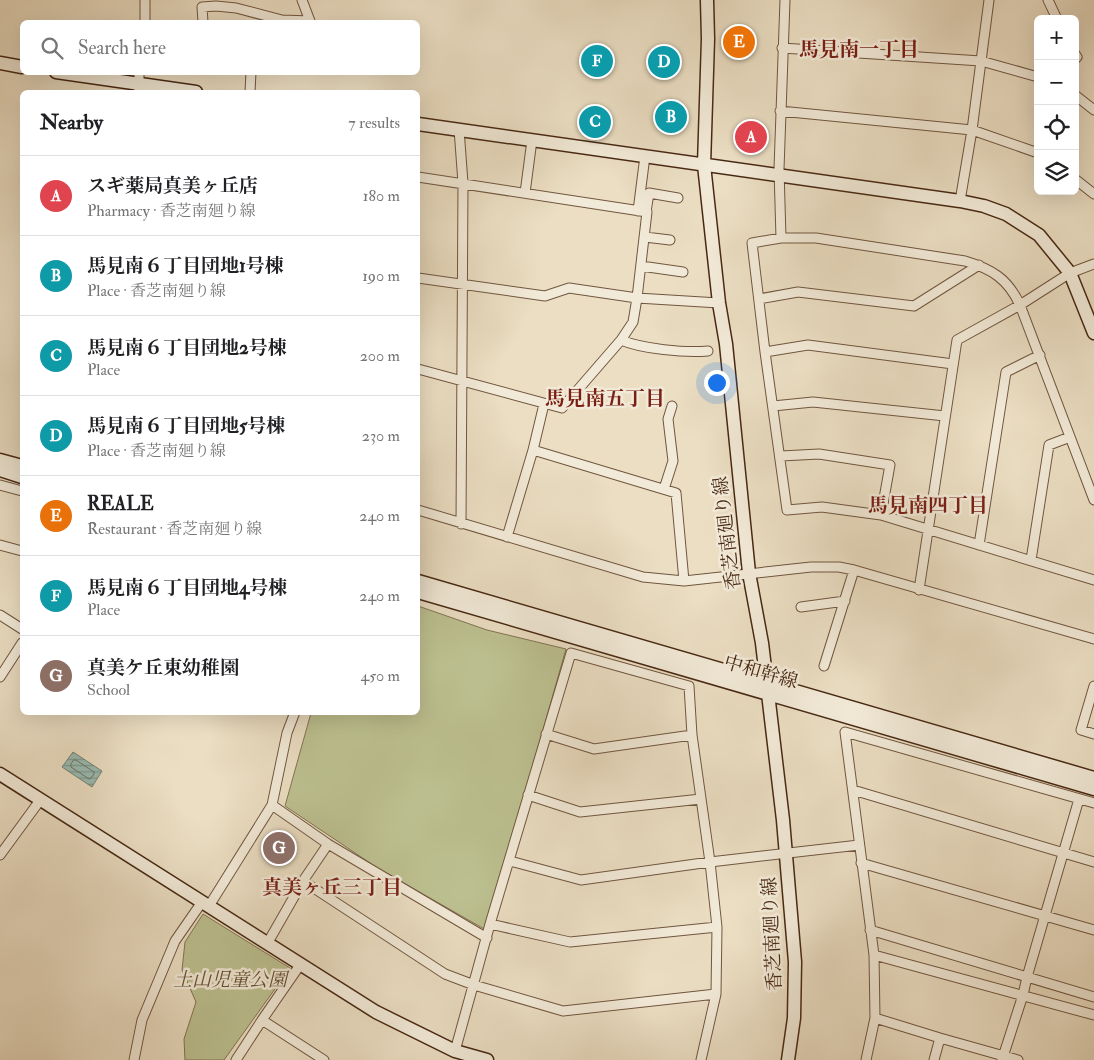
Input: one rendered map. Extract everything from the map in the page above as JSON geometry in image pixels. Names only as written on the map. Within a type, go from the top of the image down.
[{"type":"street","points":[[145,0],[145,20]]},
{"type":"street","points":[[302,0],[309,20]]},
{"type":"street","name":"香芝南廻り線","points":[[708,0],[704,165],[719,303],[726,344],[750,573],[762,643],[783,820],[795,962],[794,1018],[788,1060]]},
{"type":"street","points":[[781,238],[779,169],[785,0]]},
{"type":"street","points":[[960,201],[972,130],[989,0]]},
{"type":"street","points":[[1048,0],[1056,15]]},
{"type":"street","points":[[203,20],[202,4],[236,8],[282,20]]},
{"type":"street","points":[[782,48],[981,61],[1034,76]]},
{"type":"street","points":[[0,63],[20,66]]},
{"type":"street","points":[[79,75],[183,90]]},
{"type":"street","points":[[250,90],[251,75]]},
{"type":"street","points":[[1079,98],[1094,110]]},
{"type":"street","points":[[780,111],[972,130],[1034,152]]},
{"type":"street","points":[[420,124],[960,201],[984,206],[1006,214],[1039,235],[1070,273],[1094,333]]},
{"type":"street","points":[[459,130],[463,184],[460,524]]},
{"type":"street","points":[[525,193],[532,140]]},
{"type":"street","points":[[642,211],[645,156]]},
{"type":"street","points":[[420,177],[648,212],[632,322],[621,340],[562,408],[420,370]]},
{"type":"street","points":[[1079,182],[1094,194]]},
{"type":"street","points":[[642,211],[649,193],[678,198]]},
{"type":"street","points":[[645,237],[670,240]]},
{"type":"street","points":[[1094,500],[1020,305],[1006,281],[979,265],[965,261],[816,238],[781,238],[752,243],[787,510],[822,508],[881,516],[1094,580]]},
{"type":"street","points":[[918,590],[957,340],[1020,305],[1070,273],[1094,264]]},
{"type":"street","points":[[759,299],[798,292],[914,306],[979,265]]},
{"type":"street","points":[[641,266],[682,272]]},
{"type":"street","points":[[420,278],[544,296],[569,288],[637,298],[719,303]]},
{"type":"street","points":[[621,340],[675,351],[708,352]]},
{"type":"street","points":[[765,352],[808,345],[952,364]]},
{"type":"street","points":[[979,545],[1006,372],[1040,355]]},
{"type":"street","points":[[773,406],[813,402],[945,416]]},
{"type":"street","points":[[507,538],[533,450],[544,404]]},
{"type":"street","points":[[664,489],[673,461],[668,419],[672,406]]},
{"type":"street","points":[[1031,560],[1049,445],[1070,438]]},
{"type":"street","points":[[533,450],[676,493],[684,581]]},
{"type":"street","points":[[781,456],[818,454],[890,465],[881,516]]},
{"type":"street","points":[[0,460],[20,465]]},
{"type":"street","points":[[0,470],[20,475]]},
{"type":"street","points":[[0,485],[20,490]]},
{"type":"street","points":[[420,511],[643,578],[684,581],[811,567],[838,567],[1094,639]]},
{"type":"street","points":[[0,544],[20,550]]},
{"type":"street","points":[[824,666],[854,570]]},
{"type":"street","name":"中和幹線","points":[[420,582],[1094,789]]},
{"type":"street","name":"中和幹線","points":[[420,593],[1094,778]]},
{"type":"street","points":[[801,607],[845,601]]},
{"type":"street","points":[[0,615],[20,628]]},
{"type":"street","points":[[0,677],[20,646]]},
{"type":"street","points":[[455,1051],[490,924],[571,653],[689,686],[692,735],[717,927],[716,994],[701,1060]]},
{"type":"street","points":[[1094,686],[1081,730],[1094,734]]},
{"type":"street","points":[[134,1060],[142,1020],[175,941],[206,904],[272,805],[294,715]]},
{"type":"street","points":[[866,1060],[875,1018],[874,955],[845,732],[1094,803]]},
{"type":"street","points":[[546,734],[594,749],[692,735]]},
{"type":"street","points":[[0,774],[376,1012],[455,1051],[488,1060]]},
{"type":"street","points":[[853,790],[1094,862]]},
{"type":"street","points":[[528,795],[580,812],[701,799]]},
{"type":"street","points":[[0,855],[41,799]]},
{"type":"street","points":[[1003,1058],[1080,799]]},
{"type":"street","points":[[272,805],[328,844],[486,938]]},
{"type":"street","points":[[267,944],[303,881],[328,844]]},
{"type":"street","points":[[510,861],[581,880],[859,844]]},
{"type":"street","points":[[861,863],[1094,930]]},
{"type":"street","points":[[303,881],[445,974],[474,985],[563,1011],[716,994]]},
{"type":"street","points":[[490,924],[570,942],[717,927]]},
{"type":"street","points":[[870,930],[1094,997]]},
{"type":"street","points":[[874,955],[1094,1015]]},
{"type":"street","points":[[236,1060],[300,965]]},
{"type":"street","points":[[875,1018],[1003,1058],[1018,1060]]},
{"type":"street","points":[[262,1020],[324,1060]]},
{"type":"street","points":[[934,1060],[940,1038]]},
{"type":"green space","points":[[420,607],[487,630],[566,649],[486,930],[379,869],[285,806],[310,715],[420,715]]},
{"type":"green space","name":"土山児童公園","points":[[203,914],[290,968],[224,1060],[185,1060],[184,1039],[196,1002],[182,970],[185,942]]},
{"type":"water","points":[[73,752],[102,771],[92,787],[62,767]]},
{"type":"place","name":"REALE","points":[[739,42]]},
{"type":"place","name":"馬見南６丁目団地4号棟","points":[[597,61]]},
{"type":"place","name":"馬見南６丁目団地5号棟","points":[[664,62]]},
{"type":"place","name":"馬見南６丁目団地1号棟","points":[[671,117]]},
{"type":"place","name":"馬見南６丁目団地2号棟","points":[[595,122]]},
{"type":"place","name":"スギ薬局真美ヶ丘店","points":[[751,137]]},
{"type":"place","name":"真美ケ丘東幼稚園","points":[[279,848]]},
{"type":"district","name":"馬見南一丁目","points":[[859,49]]},
{"type":"district","name":"馬見南五丁目","points":[[605,398]]},
{"type":"district","name":"馬見南四丁目","points":[[928,505]]},
{"type":"district","name":"真美ヶ丘三丁目","points":[[332,887]]}]
